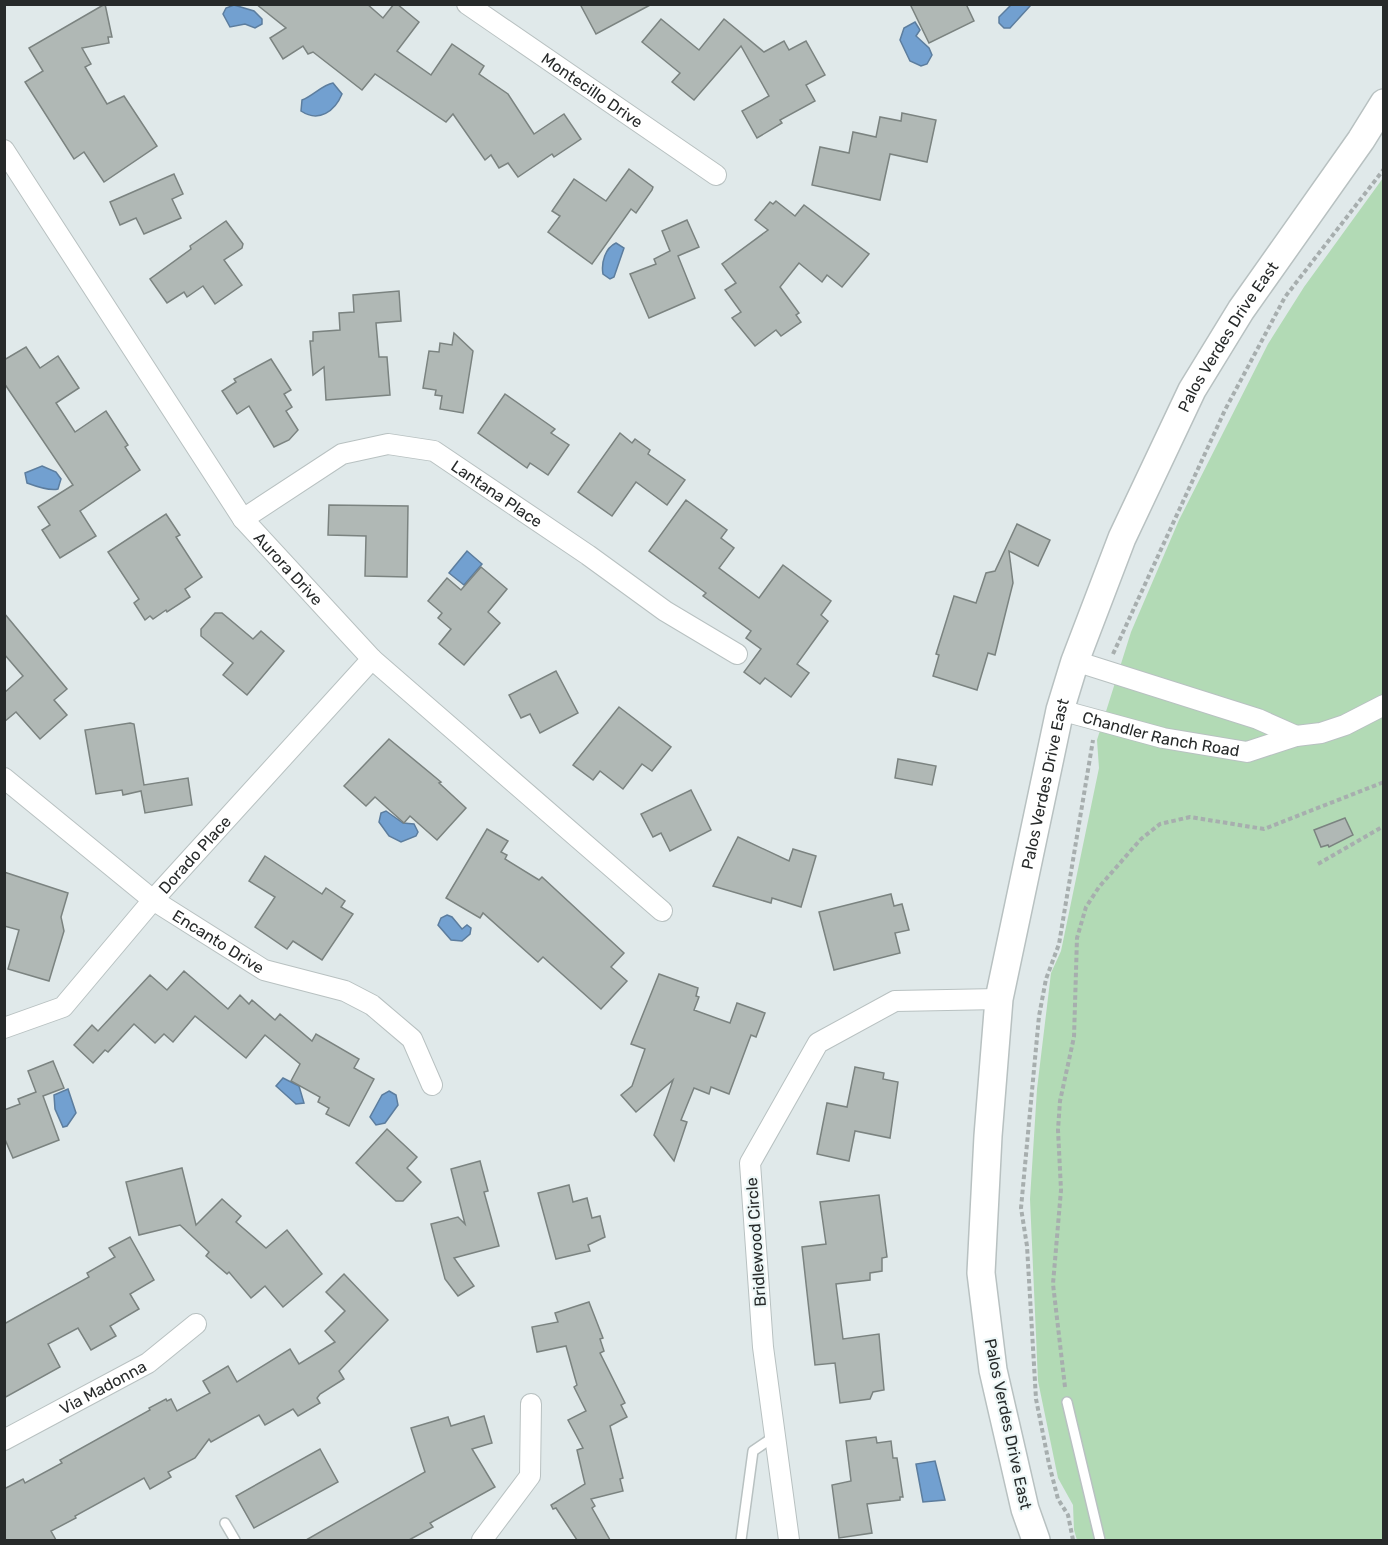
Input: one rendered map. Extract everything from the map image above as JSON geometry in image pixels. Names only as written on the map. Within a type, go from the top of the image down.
[{"type":"main road","name":"Palos Verdes Drive East","points":[[1036,1540],[1025,1509],[993,1370],[981,1273],[988,1136],[999,999],[1060,710],[1075,661],[1122,538],[1192,390],[1241,310],[1361,140],[1383,103]]},
{"type":"street","name":"Montecillo Drive","points":[[467,4],[716,175]]},
{"type":"street","name":"Aurora Drive","points":[[4,150],[243,519],[372,659],[662,911]]},
{"type":"street","name":"Lantana Place","points":[[243,519],[342,454],[388,444],[434,451],[588,555],[665,611],[737,654]]},
{"type":"street","name":"Dorado Place","points":[[4,1028],[63,1007],[153,900],[372,659]]},
{"type":"street","points":[[1075,661],[1258,718],[1296,736]]},
{"type":"street","name":"Chandler Ranch Road","points":[[1060,710],[1163,738],[1247,752],[1296,736],[1320,733],[1345,725],[1383,705]]},
{"type":"street","name":"Encanto Drive","points":[[4,778],[153,900],[264,970],[345,991],[372,1005],[412,1039],[432,1085]]},
{"type":"street","name":"Bridlewood Circle","points":[[789,1540],[764,1347],[750,1163],[818,1043],[895,1001],[999,999]]},
{"type":"street","name":"Via Madonna","points":[[4,1440],[148,1363],[196,1324]]},
{"type":"street","points":[[482,1540],[530,1476],[531,1404]]},
{"type":"lane","points":[[1067,1402],[1100,1540]]},
{"type":"lane","points":[[741,1540],[753,1450],[775,1436]]},
{"type":"lane","points":[[225,1523],[235,1540]]},
{"type":"path","points":[[1109,673],[1116,643],[1220,421],[1285,297],[1383,169]]},
{"type":"path","points":[[1073,1540],[1068,1515],[1058,1499],[1036,1399],[1027,1246],[1021,1208],[1040,1016],[1046,979],[1059,944],[1097,720]]},
{"type":"path","points":[[1067,1402],[1053,1284],[1061,1190],[1058,1130],[1060,1101],[1074,1037],[1077,938],[1086,907],[1099,887],[1142,839],[1160,824],[1191,817],[1254,828],[1273,827],[1308,810],[1383,782]]},
{"type":"path","points":[[1318,864],[1383,826]]},
{"type":"green space","points":[[1383,178],[1383,1540],[1077,1540],[1074,1530],[1073,1505],[1058,1478],[1038,1381],[1030,1199],[1037,1089],[1051,973],[1061,951],[1099,768],[1097,740],[1131,632],[1179,520],[1268,344],[1304,287]]},
{"type":"water","points":[[1012,4],[1031,5],[1010,28],[1004,28],[999,23],[999,17]]},
{"type":"water","points":[[234,5],[254,11],[262,19],[262,24],[255,28],[245,24],[230,27],[223,14],[226,8]]},
{"type":"water","points":[[915,22],[920,30],[916,36],[929,48],[932,55],[927,64],[921,66],[910,61],[900,40],[904,28]]},
{"type":"water","points":[[333,83],[342,94],[331,110],[314,116],[301,111],[302,100]]},
{"type":"water","points":[[616,243],[624,248],[614,277],[610,279],[603,274],[603,261],[609,248]]},
{"type":"water","points":[[42,466],[56,472],[61,479],[58,489],[47,489],[27,483],[25,473]]},
{"type":"water","points":[[467,551],[482,564],[464,585],[449,573]]},
{"type":"water","points":[[386,811],[403,823],[414,824],[418,832],[416,836],[401,842],[389,836],[379,822],[381,813]]},
{"type":"water","points":[[447,915],[452,917],[462,929],[467,925],[471,928],[470,934],[462,941],[451,940],[438,925],[441,918]]},
{"type":"water","points":[[283,1078],[299,1086],[304,1103],[296,1104],[276,1086]]},
{"type":"water","points":[[68,1089],[76,1113],[67,1126],[63,1127],[55,1109],[54,1095]]},
{"type":"water","points":[[389,1091],[396,1095],[398,1105],[385,1123],[376,1125],[370,1117],[382,1095]]},
{"type":"water","points":[[935,1461],[945,1500],[923,1502],[916,1464]]},
{"type":"building","points":[[105,4],[112,37],[108,37],[109,43],[82,48],[91,64],[85,67],[107,104],[124,96],[157,146],[104,182],[84,152],[74,159],[25,82],[43,71],[29,48]]},
{"type":"building","points":[[256,4],[367,4],[383,18],[394,4],[397,4],[419,22],[397,51],[431,75],[452,44],[484,66],[479,74],[508,94],[534,134],[564,114],[581,139],[554,157],[552,154],[518,177],[508,163],[499,168],[491,155],[485,160],[453,114],[446,122],[375,74],[362,90],[313,52],[308,54],[303,46],[283,59],[270,38],[286,28]]},
{"type":"building","points":[[580,4],[652,4],[596,34]]},
{"type":"building","points":[[910,4],[966,4],[974,21],[929,43]]},
{"type":"building","points":[[661,19],[699,50],[724,19],[764,52],[784,41],[789,50],[806,41],[825,75],[806,85],[815,101],[780,120],[782,123],[757,138],[742,111],[769,96],[741,46],[694,100],[672,82],[680,73],[642,42]]},
{"type":"building","points":[[902,113],[936,120],[927,162],[890,154],[880,200],[812,185],[820,147],[849,153],[853,132],[876,137],[880,117],[901,121]]},
{"type":"building","points":[[629,169],[653,187],[652,190],[636,213],[631,209],[592,264],[548,232],[560,216],[552,211],[574,179],[606,201]]},
{"type":"building","points":[[174,174],[183,194],[172,199],[181,218],[144,234],[136,218],[120,225],[110,202]]},
{"type":"building","points":[[776,201],[795,216],[804,205],[869,254],[842,287],[827,275],[822,282],[799,263],[780,287],[799,313],[796,315],[801,322],[781,336],[776,330],[755,346],[732,318],[741,312],[725,290],[736,283],[722,264],[768,230],[755,220],[770,202],[773,204]]},
{"type":"building","points":[[687,220],[699,247],[678,256],[695,298],[649,318],[630,274],[656,264],[654,259],[670,251],[662,231]]},
{"type":"building","points":[[226,221],[243,244],[242,248],[224,260],[242,285],[215,304],[203,286],[187,297],[184,292],[167,303],[150,279],[191,249],[190,246]]},
{"type":"building","points":[[399,291],[401,321],[376,323],[379,357],[387,357],[390,395],[326,400],[324,367],[313,375],[310,341],[313,341],[313,332],[340,330],[339,313],[354,312],[353,295]]},
{"type":"building","points":[[454,333],[473,351],[463,413],[440,409],[442,396],[435,395],[436,390],[423,388],[429,351],[439,352],[440,343],[452,345]]},
{"type":"building","points":[[26,347],[40,368],[58,356],[79,388],[56,403],[75,432],[106,411],[128,445],[125,447],[140,470],[80,511],[96,536],[60,558],[42,530],[50,525],[38,507],[73,485],[4,383],[4,360]]},
{"type":"building","points":[[271,359],[291,390],[284,394],[292,407],[286,411],[298,430],[289,440],[274,447],[249,406],[237,414],[222,391],[236,382],[234,379]]},
{"type":"building","points":[[505,394],[555,429],[551,433],[569,445],[548,475],[530,463],[527,468],[478,433]]},
{"type":"building","points":[[620,433],[632,443],[635,439],[650,450],[648,454],[685,480],[667,505],[636,482],[612,516],[578,492]]},
{"type":"building","points":[[686,500],[727,530],[721,538],[734,548],[719,568],[759,598],[783,565],[831,601],[821,615],[828,621],[797,664],[809,673],[791,697],[765,678],[760,684],[744,672],[761,649],[746,638],[751,631],[703,596],[706,593],[649,551]]},
{"type":"building","points":[[329,505],[408,506],[407,577],[365,576],[366,536],[328,535]]},
{"type":"building","points":[[166,514],[180,535],[176,537],[202,577],[185,589],[190,597],[167,612],[166,610],[153,619],[150,616],[145,620],[134,603],[139,599],[108,552]]},
{"type":"building","points":[[1017,524],[1050,540],[1038,566],[1009,551],[1013,583],[995,655],[988,653],[977,690],[933,676],[939,655],[936,654],[954,596],[976,603],[986,573],[995,571]]},
{"type":"building","points":[[481,567],[507,589],[488,612],[500,623],[464,665],[439,644],[451,629],[438,618],[442,613],[428,601],[447,578],[461,590]]},
{"type":"building","points":[[4,613],[67,689],[54,700],[67,715],[40,739],[16,712],[4,722],[4,693],[23,676],[4,654]]},
{"type":"building","points":[[215,613],[222,613],[253,639],[261,631],[284,651],[247,695],[223,675],[233,663],[201,636],[201,629]]},
{"type":"building","points":[[556,671],[578,713],[540,733],[530,714],[521,718],[509,695]]},
{"type":"building","points":[[619,707],[671,747],[652,771],[642,764],[623,789],[600,771],[593,780],[573,765]]},
{"type":"building","points":[[134,724],[144,785],[188,778],[192,805],[145,813],[141,791],[123,795],[122,790],[96,794],[85,730]]},
{"type":"building","points":[[389,739],[441,782],[439,783],[466,808],[437,840],[410,816],[404,823],[375,797],[366,806],[344,786]]},
{"type":"building","points":[[898,759],[936,766],[932,785],[895,778]]},
{"type":"building","points":[[691,790],[711,830],[670,851],[661,833],[653,837],[641,814]]},
{"type":"building","points":[[1345,818],[1353,835],[1329,847],[1328,845],[1321,847],[1314,830]]},
{"type":"building","points":[[487,829],[508,841],[501,852],[507,855],[505,859],[539,880],[542,877],[624,953],[611,967],[627,981],[601,1009],[543,957],[538,962],[483,913],[480,918],[446,898]]},
{"type":"building","points":[[738,837],[789,861],[793,849],[816,856],[801,907],[772,898],[771,903],[713,886]]},
{"type":"building","points":[[265,856],[322,894],[326,888],[345,901],[341,907],[353,914],[322,960],[293,941],[287,949],[255,927],[275,897],[249,881]]},
{"type":"building","points":[[4,872],[68,893],[61,917],[64,931],[49,981],[8,969],[19,930],[4,926]]},
{"type":"building","points":[[891,894],[894,906],[902,904],[909,930],[895,933],[900,953],[834,970],[819,912]]},
{"type":"building","points":[[184,971],[228,1009],[240,995],[249,1004],[252,1000],[275,1020],[280,1014],[312,1041],[316,1034],[359,1059],[354,1068],[374,1079],[349,1126],[326,1114],[329,1108],[318,1102],[320,1097],[291,1081],[300,1064],[265,1035],[246,1058],[195,1016],[173,1042],[164,1034],[155,1043],[134,1024],[108,1052],[105,1050],[93,1063],[74,1045],[92,1025],[98,1031],[150,975],[167,990]]},
{"type":"building","points":[[659,974],[698,988],[696,996],[699,997],[694,1010],[730,1023],[737,1003],[765,1013],[756,1037],[751,1035],[729,1094],[711,1087],[709,1094],[694,1088],[681,1120],[687,1122],[674,1161],[654,1135],[673,1080],[636,1112],[621,1095],[632,1086],[645,1049],[631,1044]]},
{"type":"building","points":[[53,1061],[64,1088],[43,1096],[59,1140],[13,1158],[4,1137],[4,1110],[20,1104],[18,1099],[36,1092],[28,1071]]},
{"type":"building","points":[[855,1067],[884,1073],[883,1079],[898,1082],[890,1138],[855,1131],[849,1161],[817,1154],[827,1103],[847,1107]]},
{"type":"building","points":[[387,1129],[417,1157],[407,1168],[421,1182],[403,1201],[396,1201],[356,1163]]},
{"type":"building","points":[[480,1161],[488,1191],[484,1192],[499,1246],[454,1258],[474,1286],[458,1296],[445,1279],[431,1224],[458,1217],[465,1224],[451,1169]]},
{"type":"building","points":[[182,1168],[196,1225],[222,1199],[241,1216],[236,1222],[266,1248],[287,1230],[322,1274],[283,1307],[265,1286],[251,1298],[229,1272],[227,1274],[206,1256],[209,1252],[180,1225],[139,1235],[126,1182]]},
{"type":"building","points":[[569,1185],[573,1202],[587,1198],[592,1218],[600,1216],[605,1237],[588,1245],[590,1251],[556,1259],[538,1193]]},
{"type":"building","points":[[879,1195],[887,1257],[882,1258],[882,1271],[870,1273],[870,1280],[836,1284],[843,1339],[879,1334],[884,1390],[873,1392],[870,1399],[840,1403],[835,1363],[815,1365],[802,1247],[826,1244],[820,1202]]},
{"type":"building","points":[[130,1237],[154,1280],[130,1294],[139,1309],[110,1326],[116,1336],[91,1350],[78,1328],[48,1344],[60,1367],[4,1398],[4,1324],[89,1277],[87,1273],[115,1257],[109,1248]]},
{"type":"building","points":[[344,1274],[388,1320],[339,1371],[344,1379],[320,1394],[317,1398],[320,1403],[298,1416],[293,1409],[265,1425],[259,1415],[211,1442],[209,1439],[195,1458],[168,1472],[171,1477],[150,1489],[144,1478],[51,1531],[56,1540],[4,1540],[4,1489],[23,1479],[25,1483],[62,1463],[60,1460],[166,1399],[167,1401],[171,1399],[177,1411],[210,1393],[203,1381],[228,1366],[237,1382],[290,1349],[299,1364],[335,1342],[325,1331],[345,1311],[326,1292]]},
{"type":"building","points":[[589,1302],[603,1338],[600,1339],[604,1351],[600,1353],[625,1403],[621,1405],[627,1417],[610,1426],[623,1478],[620,1479],[623,1491],[591,1499],[595,1506],[592,1508],[610,1540],[577,1540],[556,1508],[553,1509],[551,1505],[585,1484],[577,1450],[583,1448],[568,1420],[586,1411],[574,1387],[577,1385],[566,1346],[537,1352],[532,1327],[558,1322],[555,1313]]},
{"type":"building","points":[[484,1416],[492,1443],[472,1449],[495,1487],[430,1523],[433,1527],[409,1540],[306,1540],[425,1472],[411,1428],[448,1417],[451,1426]]},
{"type":"building","points":[[876,1437],[877,1443],[891,1441],[893,1458],[897,1458],[903,1497],[900,1497],[900,1500],[867,1504],[872,1533],[839,1538],[832,1485],[851,1481],[846,1441]]},
{"type":"building","points":[[320,1449],[338,1482],[254,1528],[236,1496]]}]
